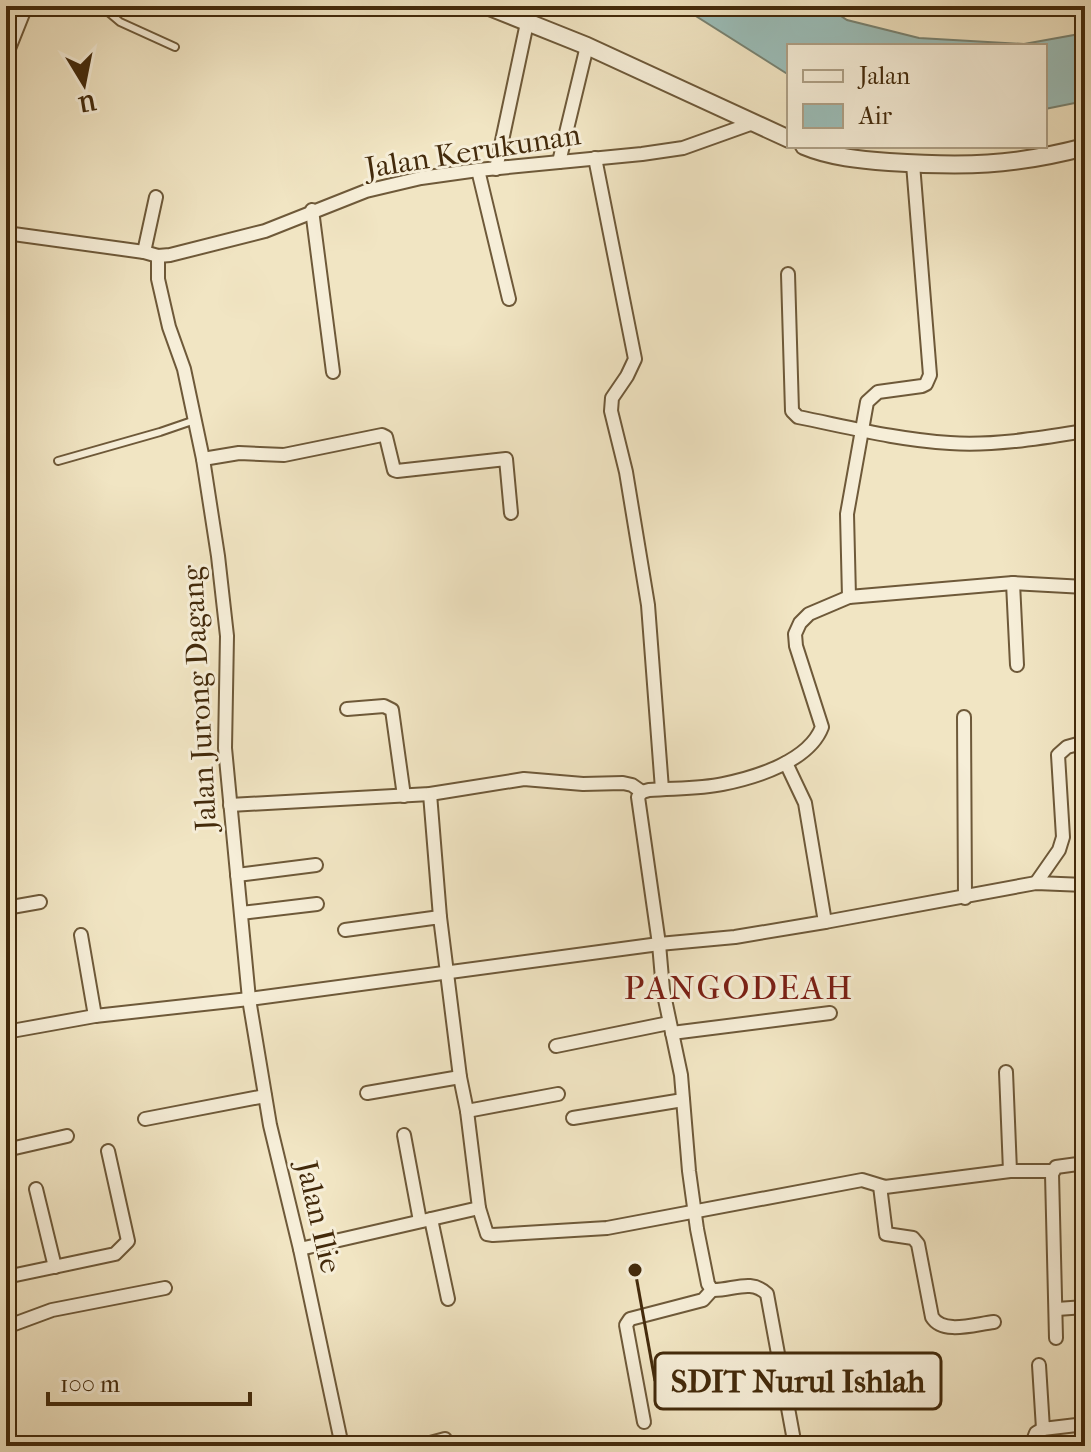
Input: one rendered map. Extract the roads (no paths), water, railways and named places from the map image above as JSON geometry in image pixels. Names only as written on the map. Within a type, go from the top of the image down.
[{"type":"street","points":[[6,56],[26,6]]},
{"type":"street","points":[[487,6],[587,46],[787,138]]},
{"type":"street","points":[[496,169],[527,23]]},
{"type":"street","points":[[559,162],[587,46]]},
{"type":"street","name":"Jalan Kerukunan","points":[[158,256],[265,231],[366,191],[421,178],[683,148],[753,123]]},
{"type":"street","points":[[808,148],[867,160],[953,167],[1047,157],[1085,147]]},
{"type":"street","points":[[595,158],[635,359],[612,398],[611,411],[626,472],[648,605],[662,789]]},
{"type":"street","points":[[849,597],[847,514],[867,402],[878,392],[922,386],[930,375],[913,164]]},
{"type":"street","points":[[478,170],[509,299]]},
{"type":"street","points":[[144,252],[156,197]]},
{"type":"street","points":[[312,210],[333,372]]},
{"type":"street","points":[[6,233],[158,256]]},
{"type":"street","name":"Jalan Jurong Dagang","points":[[158,256],[158,279],[169,327],[184,369],[203,459],[227,636],[225,748],[249,999]]},
{"type":"street","points":[[788,274],[792,411],[798,417],[951,443],[1026,439],[1085,431]]},
{"type":"street","points":[[203,459],[239,453],[284,455],[382,435],[386,437],[397,471],[506,459],[511,513]]},
{"type":"street","points":[[1013,583],[1017,665]]},
{"type":"street","points":[[712,1290],[708,1284],[695,1212],[683,1100],[663,990],[638,797],[642,792],[662,789],[721,785],[786,763],[817,739],[822,727],[795,634],[809,614],[849,597],[1013,583],[1085,587]]},
{"type":"street","points":[[347,709],[384,706],[392,710],[404,796]]},
{"type":"street","points":[[6,707],[9,717],[6,723]]},
{"type":"street","points":[[964,717],[965,898]]},
{"type":"street","points":[[1036,883],[1059,850],[1063,837],[1058,755],[1062,750],[1085,742]]},
{"type":"street","points":[[786,763],[805,803],[825,922]]},
{"type":"street","points":[[230,805],[430,794],[524,779],[583,784],[623,783],[642,792]]},
{"type":"street","points":[[430,794],[446,972],[479,1208],[487,1234],[607,1228],[862,1180],[880,1186],[1010,1171],[1053,1171]]},
{"type":"street","points":[[237,875],[316,865]]},
{"type":"street","points":[[6,1032],[95,1016],[735,937],[1036,883],[1085,885]]},
{"type":"street","points":[[6,908],[40,902]]},
{"type":"street","points":[[241,913],[317,904]]},
{"type":"street","points":[[345,930],[440,917]]},
{"type":"street","points":[[81,935],[95,1016]]},
{"type":"street","name":"Jalan Ilie","points":[[249,999],[265,1096],[342,1446]]},
{"type":"street","points":[[556,1046],[671,1028],[830,1013]]},
{"type":"street","points":[[1006,1072],[1010,1171]]},
{"type":"street","points":[[367,1093],[460,1077]]},
{"type":"street","points":[[467,1111],[558,1094]]},
{"type":"street","points":[[145,1119],[265,1096]]},
{"type":"street","points":[[573,1118],[683,1100]]},
{"type":"street","points":[[404,1135],[448,1299]]},
{"type":"street","points":[[6,1150],[67,1136]]},
{"type":"street","points":[[6,1277],[115,1254],[128,1241],[108,1151]]},
{"type":"street","points":[[1056,1338],[1053,1171],[1056,1167],[1085,1163]]},
{"type":"street","points":[[880,1186],[886,1234],[913,1238],[918,1244],[932,1317],[936,1323],[947,1327],[994,1322]]},
{"type":"street","points":[[36,1189],[55,1267]]},
{"type":"street","points":[[300,1249],[479,1208]]},
{"type":"street","points":[[644,1422],[626,1325],[630,1319],[703,1300],[712,1290],[750,1284],[767,1294],[795,1446]]},
{"type":"street","points":[[6,1327],[52,1310],[165,1288]]},
{"type":"street","points":[[1057,1309],[1085,1307]]},
{"type":"street","points":[[1039,1365],[1043,1429]]},
{"type":"street","points":[[1031,1446],[1036,1433],[1043,1429],[1085,1424]]},
{"type":"street","points":[[419,1446],[445,1439]]},
{"type":"lane","points":[[101,6],[120,22],[175,47]]},
{"type":"lane","points":[[58,461],[195,420]]},
{"type":"water","points":[[680,6],[826,6],[847,20],[919,38],[1024,44],[787,44],[787,74]]},
{"type":"water","points":[[1085,33],[1085,101],[1047,109],[1047,44],[1024,44]]},
{"type":"place","name":"SDIT Nurul Ishlah","points":[[635,1270]]},
{"type":"district","name":"PANGODEAH","points":[[739,987]]}]
